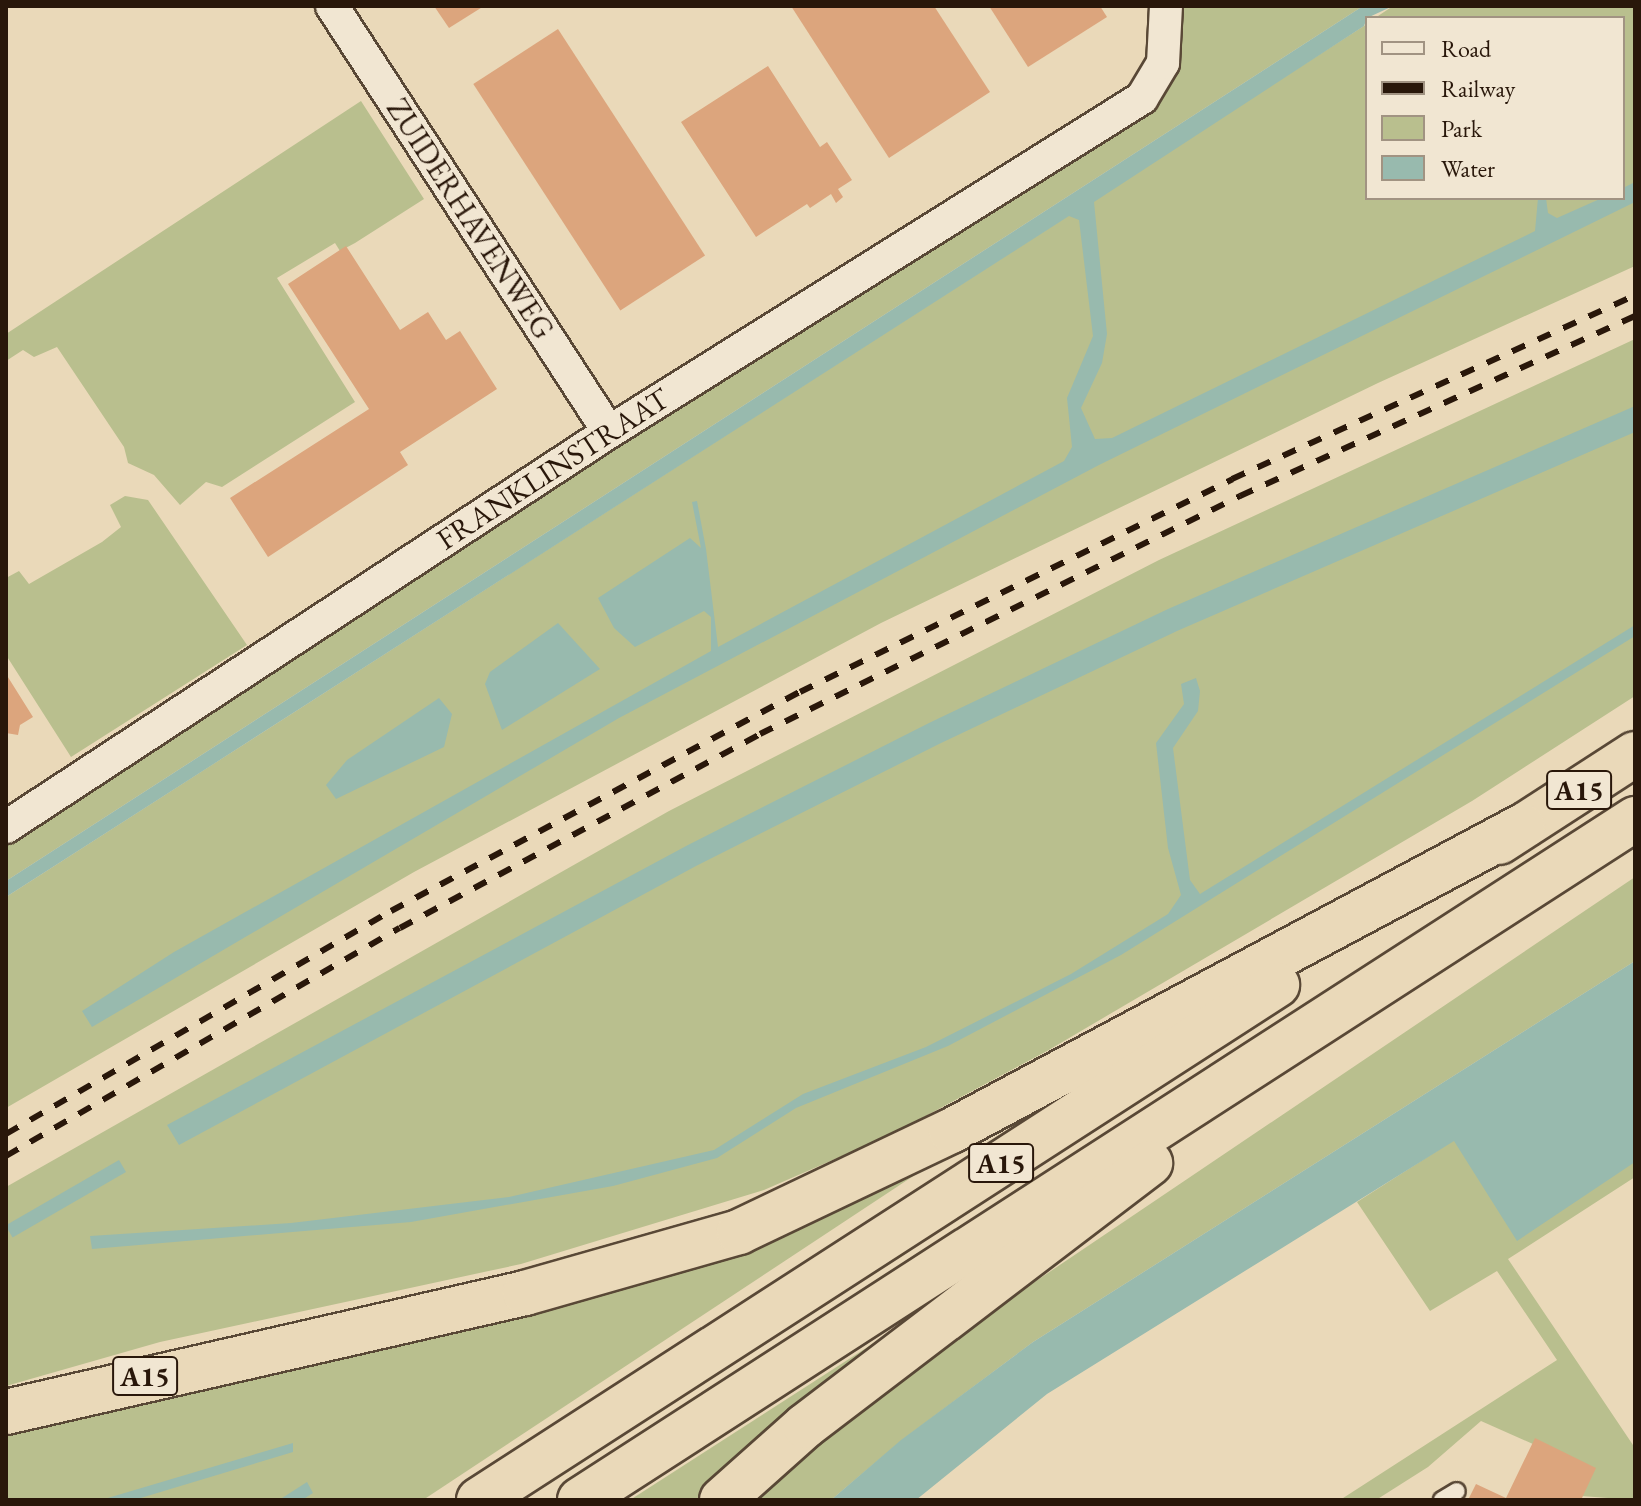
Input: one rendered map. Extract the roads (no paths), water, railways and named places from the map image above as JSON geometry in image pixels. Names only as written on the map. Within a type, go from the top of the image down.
[{"type":"highway","name":"A15","points":[[479,1500],[1635,754]]},
{"type":"highway","name":"A15","points":[[580,1500],[1635,819]]},
{"type":"highway","name":"A15","points":[[6,1412],[525,1293],[739,1232],[951,1131],[1523,826]]},
{"type":"highway","name":"A15","points":[[722,1500],[805,1426],[902,1350],[1432,950]]},
{"type":"street","name":"ZUIDERHAVENWEG","points":[[332,6],[609,432]]},
{"type":"street","name":"FRANKLINSTRAAT","points":[[6,827],[609,432],[1142,98],[1163,63],[1166,6]]},
{"type":"lane","points":[[1442,1500],[1457,1491]]},
{"type":"water","points":[[1363,6],[1393,6],[1365,16],[1364,26],[1094,202],[1107,334],[1102,363],[1081,408],[1095,439],[1112,438],[1535,231],[1538,200],[1546,200],[1548,213],[1557,218],[1598,200],[1625,200],[1625,187],[1635,182],[1635,202],[1099,465],[619,718],[92,1027],[82,1011],[174,952],[711,651],[711,617],[704,611],[635,647],[614,628],[598,598],[690,538],[701,548],[692,502],[697,501],[706,549],[718,647],[1064,461],[1072,447],[1067,398],[1093,336],[1079,220],[1069,216],[6,897],[6,881]]},
{"type":"water","points":[[1635,406],[1635,432],[1177,631],[939,744],[696,866],[179,1145],[167,1125],[688,845],[929,723],[1168,609]]},
{"type":"water","points":[[558,623],[600,669],[502,730],[485,684],[490,672]]},
{"type":"water","points":[[1635,625],[1635,636],[1121,955],[948,1046],[796,1108],[717,1158],[613,1186],[411,1222],[92,1249],[90,1236],[291,1223],[509,1197],[714,1150],[803,1094],[926,1047],[1071,974],[1168,914],[1181,895],[1168,848],[1156,743],[1184,704],[1181,684],[1196,678],[1200,691],[1198,711],[1173,748],[1190,880],[1200,894]]},
{"type":"water","points":[[439,698],[452,714],[444,747],[336,799],[326,785],[347,760]]},
{"type":"water","points":[[1635,961],[1635,1162],[1517,1241],[1454,1141],[1047,1394],[916,1500],[831,1500],[901,1440],[1033,1342]]},
{"type":"water","points":[[119,1160],[126,1172],[13,1238],[6,1225]]},
{"type":"water","points":[[293,1443],[293,1452],[134,1500],[101,1500]]},
{"type":"water","points":[[307,1482],[313,1493],[302,1500],[279,1500]]},
{"type":"railway","points":[[6,1134],[391,911],[800,692],[1232,479],[1635,295]]},
{"type":"railway","points":[[6,1156],[400,928],[760,734],[1240,496],[1635,316]]}]
